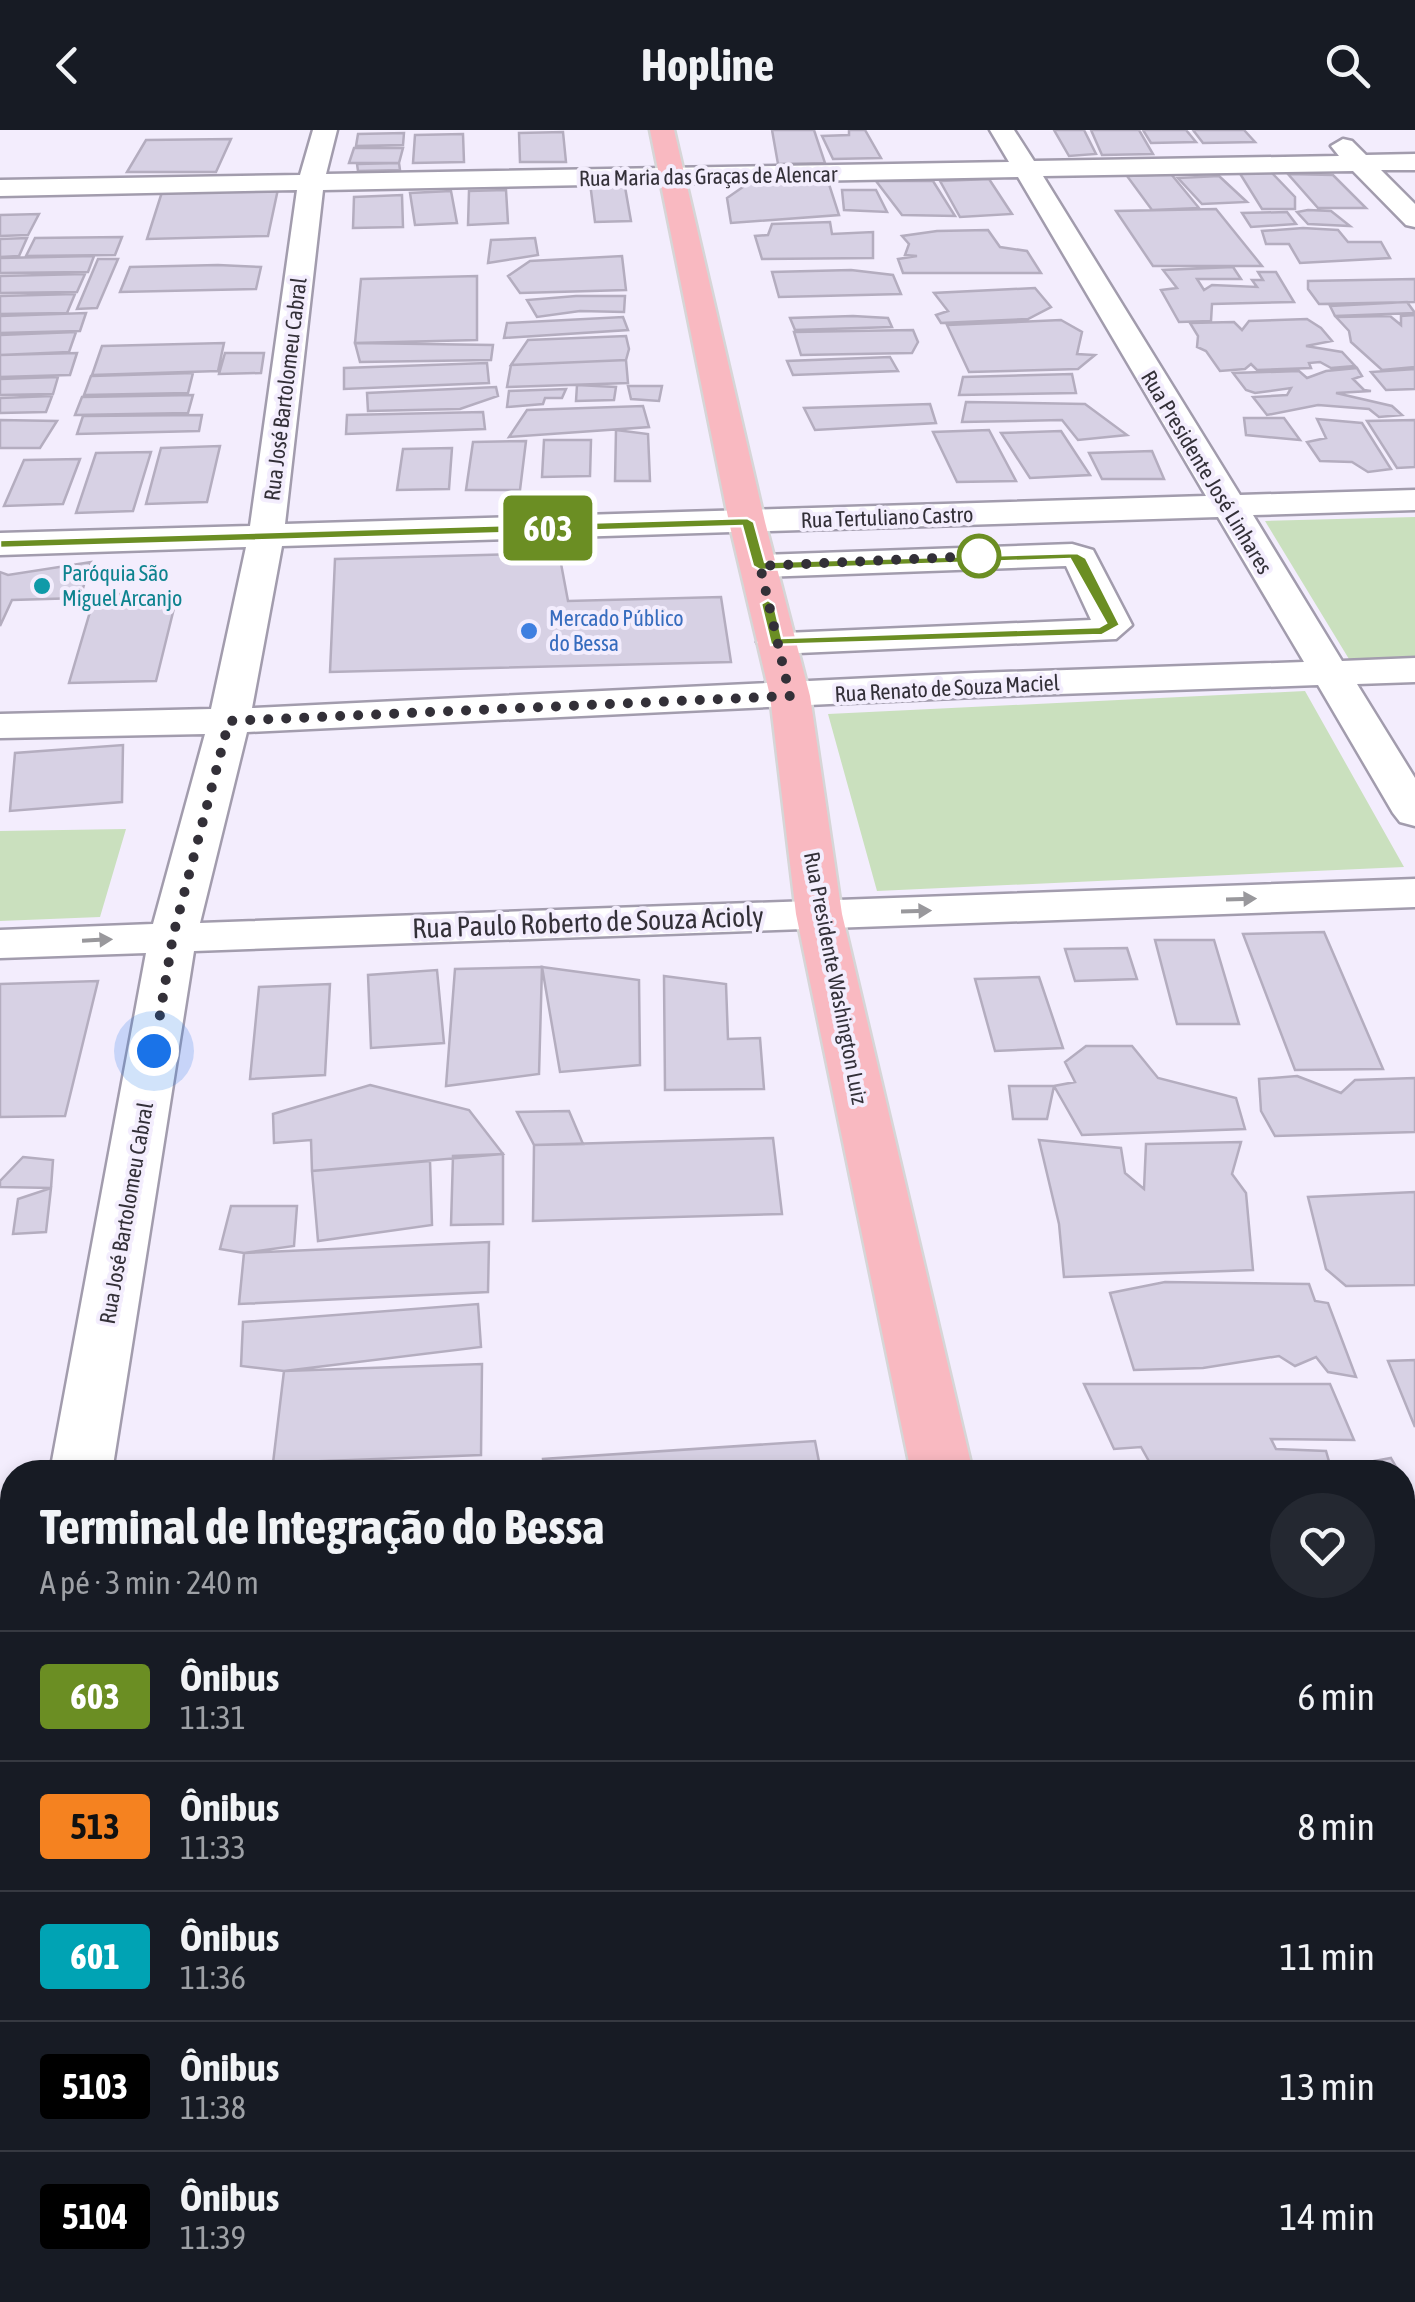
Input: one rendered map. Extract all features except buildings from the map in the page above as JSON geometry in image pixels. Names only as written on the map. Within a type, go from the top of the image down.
[{"type":"main road","name":"Rua Presidente Washington Luiz","points":[[662,130],[747,522],[790,696],[819,914],[939,1460]]},
{"type":"street","name":"Rua José Bartolomeu Cabral","points":[[83,1460],[173,936],[229,721],[266,536],[311,182],[325,130]]},
{"type":"street","name":"Rua Presidente José Linhares","points":[[1002,130],[1415,813]]},
{"type":"street","points":[[1327,130],[1415,219]]},
{"type":"street","points":[[1353,156],[1382,136]]},
{"type":"street","name":"Rua Maria das Graças de Alencar","points":[[0,188],[671,178],[1353,156],[1415,162]]},
{"type":"street","name":"Rua Tertuliano Castro","points":[[0,544],[1415,500]]},
{"type":"street","points":[[760,566],[1072,555],[1080,558],[1114,625],[1102,631],[776,642]]},
{"type":"street","name":"Rua Renato de Souza Maciel","points":[[0,726],[229,721],[1415,670]]},
{"type":"street","name":"Rua Paulo Roberto de Souza Acioly","points":[[0,944],[1415,893]]},
{"type":"green space","points":[[1415,517],[1415,662],[1352,664],[1265,521]]},
{"type":"green space","points":[[1305,691],[1404,867],[877,891],[828,714]]},
{"type":"green space","points":[[126,829],[100,917],[0,921],[0,831]]},
{"type":"bus line","name":"603","points":[[0,544],[747,522],[760,566],[1072,555],[1080,558],[1114,625],[1102,631],[776,642],[768,604]]},
{"type":"place","name":"Paróquia São Miguel Arcanjo","points":[[42,586]]},
{"type":"place","name":"Mercado Público do Bessa","points":[[529,631]]},
{"type":"route","points":[[154,1051],[173,936],[229,721],[790,696],[760,566],[979,556]]}]
